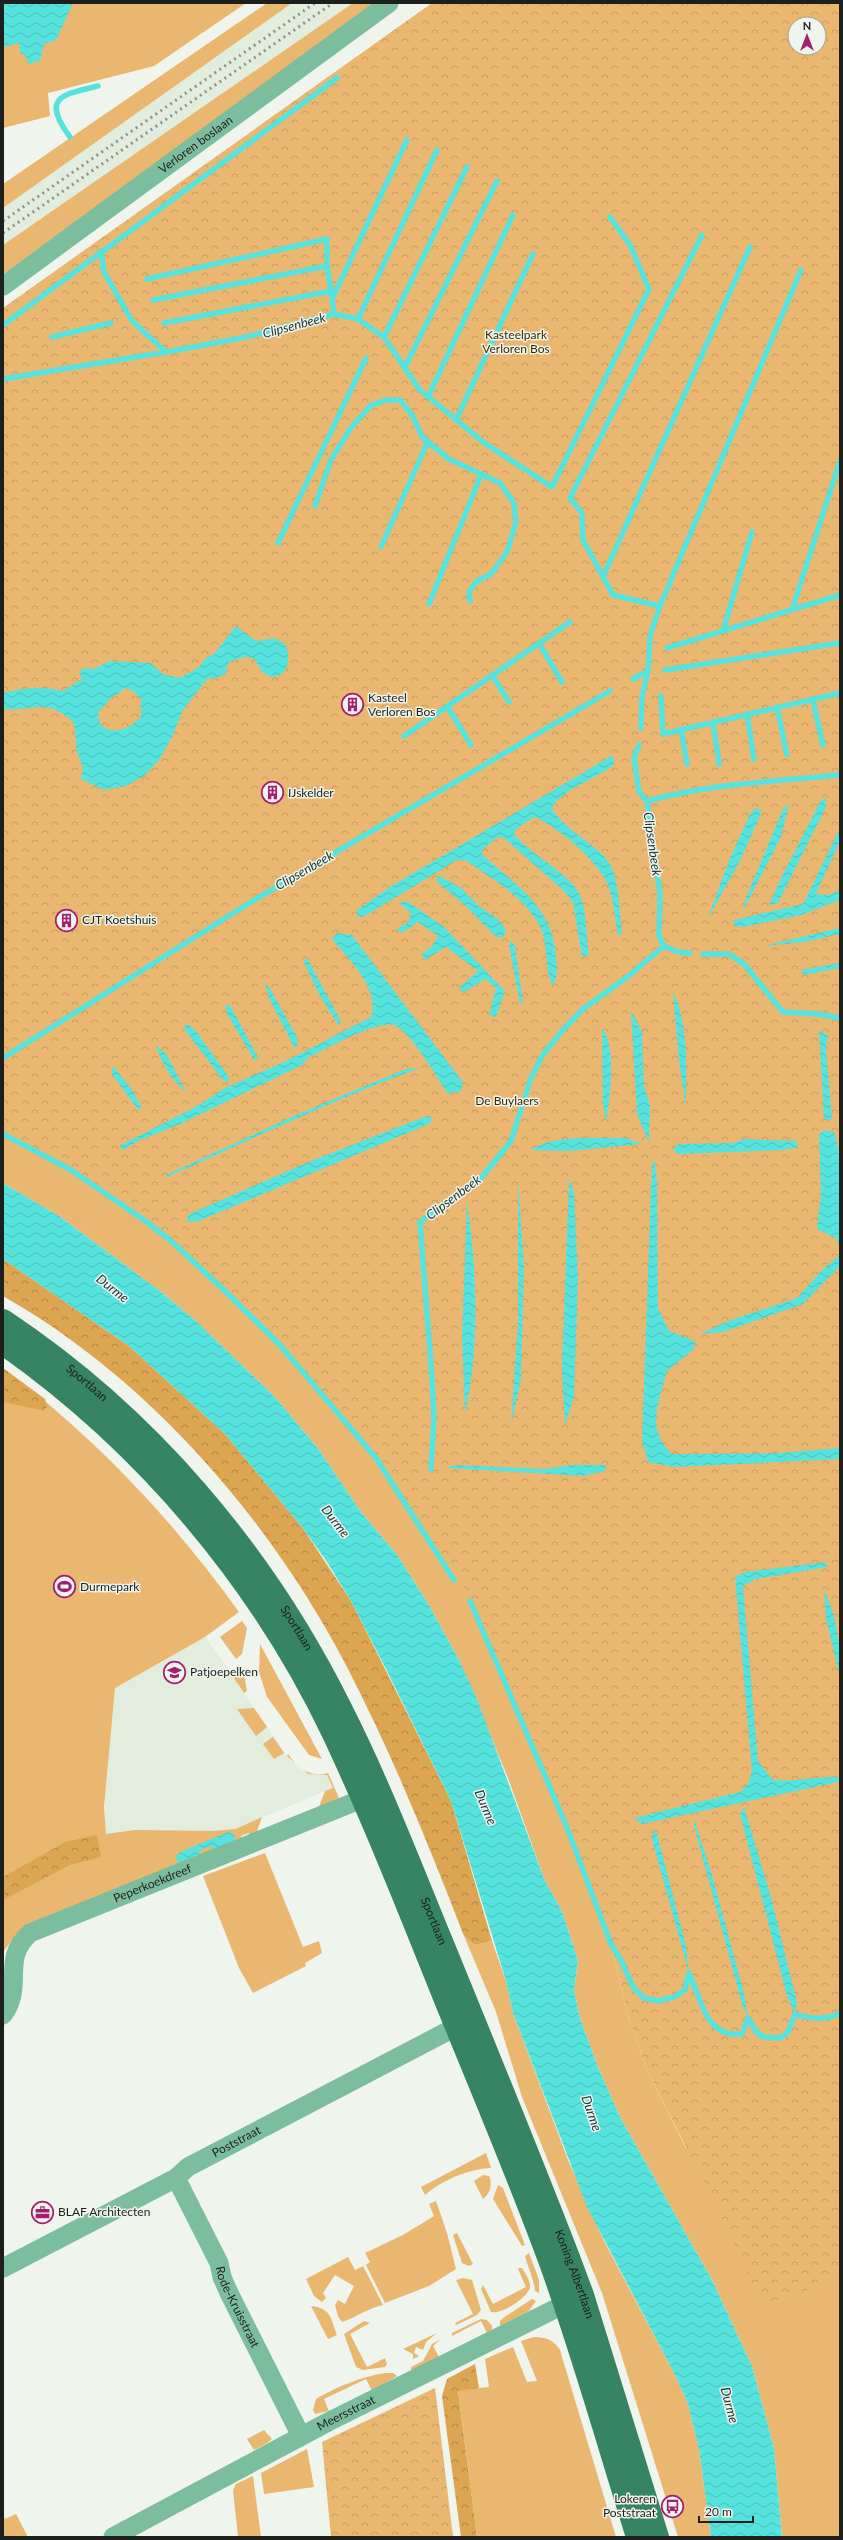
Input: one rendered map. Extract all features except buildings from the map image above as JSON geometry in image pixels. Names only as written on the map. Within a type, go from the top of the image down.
[{"type":"main road","name":"Sportlaan","points":[[3,1320],[63,1363],[128,1419],[167,1458],[235,1538],[273,1591],[314,1656],[355,1736],[392,1819],[465,2023]]},
{"type":"main road","name":"Sportlaan","points":[[3,1344],[51,1378],[119,1439],[170,1491],[218,1548],[279,1638],[308,1687],[362,1799],[465,2023]]},
{"type":"main road","name":"Koning Albertlaan","points":[[465,2023],[539,2234],[574,2300],[658,2537]]},
{"type":"main road","name":"Koning Albertlaan","points":[[574,2300],[637,2537]]},
{"type":"street","name":"Verloren boslaan","points":[[3,286],[389,3]]},
{"type":"street","name":"Peperkoekdreef","points":[[3,2015],[10,2000],[8,1955],[18,1941],[30,1933],[362,1799]]},
{"type":"street","name":"Poststraat","points":[[3,2268],[176,2178],[188,2166],[465,2023]]},
{"type":"street","name":"Rode-Kruisstraat","points":[[176,2178],[219,2263],[222,2277],[301,2436]]},
{"type":"street","name":"Meersstraat","points":[[113,2537],[301,2436],[574,2300]]},
{"type":"shaded area","points":[[292,3],[353,3],[3,245],[3,208]]},
{"type":"shaded area","name":"Patjoepelken","points":[[201,1630],[287,1756],[300,1769],[308,1774],[327,1775],[333,1788],[183,1850],[106,1834],[104,1807],[115,1688]]},
{"type":"green space","points":[[3,3],[246,3],[154,66],[48,93],[50,116],[3,128]]},
{"type":"green space","points":[[267,3],[292,3],[3,208],[3,184]]},
{"type":"green space","points":[[353,3],[378,3],[3,274],[3,245]]},
{"type":"green space","points":[[432,3],[840,3],[840,2277],[795,2295],[761,2304],[729,2232],[647,2070],[629,2019],[611,1944],[580,1861],[473,1609],[473,1603],[458,1579],[454,1580],[376,1458],[279,1344],[170,1240],[144,1220],[71,1170],[3,1134],[3,308]]},
{"type":"green space","points":[[3,1134],[71,1170],[144,1220],[170,1240],[279,1344],[376,1458],[454,1580],[708,1555],[473,1609],[580,1861],[611,1944],[629,2019],[647,2070],[686,2148],[840,2233],[840,2537],[782,2537],[774,2448],[752,2366],[712,2280],[620,2117],[598,2067],[580,2018],[574,1990],[578,1961],[562,1911],[545,1881],[508,1778],[460,1662],[430,1607],[398,1556],[361,1512],[317,1447],[274,1396],[195,1320],[160,1291],[59,1216],[3,1183]]},
{"type":"green space","points":[[3,1259],[129,1346],[225,1434],[302,1527],[351,1601],[451,1801],[492,1941],[475,1945],[464,1936],[410,1801],[380,1735],[348,1669],[317,1614],[282,1560],[243,1507],[201,1458],[156,1411],[108,1368],[57,1330],[3,1296]]},
{"type":"green space","name":"Durmepark","points":[[3,1368],[37,1394],[69,1422],[130,1481],[187,1545],[239,1612],[205,1637],[115,1688],[104,1807],[106,1834],[135,1830],[214,1831],[235,1829],[262,1817],[255,1837],[251,1839],[249,1833],[241,1836],[242,1842],[17,1934],[3,1952]]},
{"type":"green space","points":[[3,1368],[45,1399],[47,1406],[45,1411],[3,1402]]},
{"type":"green space","points":[[242,1621],[247,1628],[242,1654],[236,1659],[220,1637]]},
{"type":"green space","points":[[260,1644],[322,1759],[309,1755],[267,1697],[259,1672]]},
{"type":"green space","points":[[239,1665],[243,1669],[247,1691],[244,1693],[233,1677],[238,1673],[235,1669]]},
{"type":"green space","points":[[254,1708],[267,1727],[256,1736],[237,1709]]},
{"type":"green space","points":[[273,1737],[284,1753],[274,1759],[263,1744]]},
{"type":"green space","points":[[288,1754],[292,1759],[298,1766],[287,1756]]},
{"type":"green space","points":[[301,1768],[310,1773],[328,1773],[340,1800],[317,1812],[325,1791],[333,1788],[327,1775],[308,1774]]},
{"type":"green space","points":[[97,1835],[101,1857],[70,1865],[3,1900],[3,1877],[65,1842]]},
{"type":"green space","points":[[265,1853],[303,1947],[319,1941],[322,1953],[305,1963],[306,1966],[253,1993],[239,1968],[203,1876]]},
{"type":"green space","points":[[464,1936],[475,1945],[492,1941],[506,1981],[513,2013],[568,2160],[604,2241],[675,2375],[688,2404],[699,2448],[711,2537],[678,2537],[602,2293],[522,2097],[496,2012]]},
{"type":"green space","points":[[486,2153],[491,2168],[456,2176],[439,2185],[425,2195],[421,2187]]},
{"type":"green space","points":[[483,2175],[489,2176],[491,2186],[483,2199],[474,2181]]},
{"type":"green space","points":[[498,2185],[503,2188],[525,2245],[522,2246],[493,2199]]},
{"type":"green space","points":[[436,2201],[447,2233],[456,2269],[429,2286],[385,2303],[366,2265],[370,2262],[365,2253],[403,2235],[434,2216],[429,2204]]},
{"type":"green space","points":[[457,2233],[473,2264],[469,2266],[462,2263],[453,2235]]},
{"type":"green space","points":[[529,2253],[539,2280],[539,2293],[535,2291],[525,2256]]},
{"type":"green space","points":[[348,2257],[355,2270],[363,2266],[383,2305],[372,2308],[342,2322],[338,2316],[335,2305],[338,2300],[345,2304],[354,2286],[335,2275],[323,2293],[326,2298],[322,2302],[314,2296],[306,2279]]},
{"type":"green space","points":[[522,2268],[528,2279],[530,2284],[529,2290],[520,2300],[508,2308],[501,2311],[491,2312],[481,2289],[483,2285],[493,2304],[526,2287],[518,2269]]},
{"type":"green space","points":[[463,2278],[472,2280],[481,2310],[477,2315],[456,2325],[455,2323],[473,2314],[456,2280]]},
{"type":"green space","points":[[532,2299],[536,2301],[528,2312],[500,2326],[500,2321],[503,2318]]},
{"type":"green space","points":[[311,2306],[318,2307],[327,2312],[337,2335],[328,2339]]},
{"type":"green space","points":[[481,2319],[487,2320],[492,2326],[492,2330],[487,2333],[481,2321],[452,2336],[452,2333]]},
{"type":"green space","points":[[364,2321],[370,2323],[350,2334],[367,2367],[385,2358],[387,2364],[385,2367],[363,2370],[356,2367],[344,2334]]},
{"type":"green space","points":[[437,2333],[426,2342],[423,2350],[416,2347],[414,2353],[419,2356],[413,2359],[413,2354],[403,2349]]},
{"type":"green space","points":[[534,2337],[549,2340],[560,2350],[616,2537],[477,2537],[458,2390],[489,2387],[485,2359],[513,2347],[527,2382],[537,2381],[521,2341]]},
{"type":"green space","points":[[441,2339],[433,2346],[439,2357],[411,2371],[411,2367],[423,2361],[432,2344]]},
{"type":"green space","points":[[475,2364],[479,2388],[458,2391],[477,2537],[461,2537],[442,2396],[447,2379]]},
{"type":"green space","points":[[385,2373],[393,2373],[397,2376],[372,2391],[366,2379],[324,2399],[329,2411],[315,2414],[313,2410],[316,2399],[350,2383]]},
{"type":"green space","points":[[435,2388],[453,2537],[331,2537],[322,2442]]},
{"type":"green space","points":[[264,2430],[272,2439],[254,2450],[247,2439]]},
{"type":"green space","points":[[307,2449],[314,2487],[264,2494],[261,2473]]},
{"type":"green space","points":[[253,2476],[261,2537],[238,2537],[233,2490],[236,2484]]},
{"type":"green space","points":[[16,2514],[28,2537],[3,2537],[3,2515],[5,2519]]},
{"type":"water","points":[[3,3],[73,3],[56,40],[44,44],[40,61],[28,64],[26,56],[20,53],[20,43],[3,47]]},
{"type":"water","points":[[236,626],[256,641],[275,638],[285,644],[288,654],[288,665],[286,669],[278,676],[272,677],[265,674],[261,670],[253,658],[240,658],[228,663],[226,674],[213,679],[208,678],[183,710],[173,735],[159,760],[144,776],[126,786],[104,790],[81,779],[83,768],[77,752],[74,723],[64,715],[48,707],[3,709],[3,693],[33,688],[47,688],[63,691],[82,679],[79,672],[84,668],[94,669],[109,661],[151,663],[163,674],[179,678],[198,668],[207,657],[214,654]],"holes":[[[126,688],[134,692],[141,699],[141,717],[137,721],[121,730],[110,730],[100,724],[98,713],[111,698]]]},
{"type":"water","points":[[611,756],[614,757],[614,765],[562,796],[552,809],[565,824],[597,850],[610,864],[617,888],[622,934],[618,936],[612,897],[603,876],[587,856],[565,836],[543,821],[534,817],[516,829],[514,834],[531,850],[571,882],[578,891],[584,907],[589,955],[582,957],[573,902],[564,891],[504,838],[498,837],[482,850],[482,854],[531,898],[548,924],[553,939],[557,968],[553,986],[548,973],[543,936],[535,918],[508,890],[465,860],[457,860],[363,917],[357,917],[357,910],[390,887]]},
{"type":"water","points":[[826,798],[826,807],[778,903],[769,905],[782,876],[820,802]]},
{"type":"water","points":[[789,804],[781,837],[743,911],[745,900],[783,809]]},
{"type":"water","points":[[756,808],[762,811],[740,861],[707,920],[730,858],[750,814]]},
{"type":"water","points":[[840,828],[840,841],[816,894],[829,895],[840,890],[840,900],[801,915],[742,927],[734,926],[734,920],[803,904]]},
{"type":"water","points":[[438,875],[461,888],[479,906],[499,920],[506,930],[504,937],[496,937],[467,907],[437,882]]},
{"type":"water","points":[[407,901],[444,927],[505,991],[496,1017],[489,1015],[496,988],[485,979],[463,993],[459,988],[478,971],[446,947],[425,960],[421,955],[432,946],[438,936],[418,922],[402,933],[396,929],[408,922],[411,913],[399,903]]},
{"type":"water","points":[[840,928],[840,934],[804,942],[763,946]]},
{"type":"water","points":[[337,933],[352,935],[463,1082],[461,1091],[448,1094],[424,1057],[410,1039],[396,1026],[389,1024],[366,1030],[340,1042],[309,1057],[302,1065],[180,1124],[138,1141],[123,1150],[119,1146],[199,1105],[225,1088],[286,1061],[371,1017],[373,1006],[367,985],[354,965],[332,939]]},
{"type":"water","points":[[511,941],[515,945],[523,1002],[520,1004],[509,945]]},
{"type":"water","points":[[307,958],[341,1021],[339,1026],[320,996],[303,961]]},
{"type":"water","points":[[840,963],[840,968],[804,975],[801,970]]},
{"type":"water","points":[[264,982],[271,990],[297,1037],[298,1043],[295,1049],[269,998]]},
{"type":"water","points":[[673,992],[682,1018],[686,1048],[686,1106],[679,1061]]},
{"type":"water","points":[[225,1005],[230,1005],[258,1057],[255,1061],[227,1014]]},
{"type":"water","points":[[631,1010],[642,1032],[644,1086],[650,1105],[649,1143],[637,1114]]},
{"type":"water","points":[[185,1025],[189,1025],[196,1031],[229,1077],[228,1083],[222,1079],[184,1029]]},
{"type":"water","points":[[602,1027],[607,1036],[610,1047],[611,1060],[606,1123],[603,1104]]},
{"type":"water","points":[[819,1030],[828,1036],[826,1049],[832,1120],[824,1119]]},
{"type":"water","points":[[156,1045],[167,1055],[186,1092],[176,1083],[168,1071]]},
{"type":"water","points":[[113,1066],[131,1088],[141,1106],[139,1111],[111,1073]]},
{"type":"water","points":[[420,1068],[324,1106],[167,1177],[166,1175],[298,1114],[406,1069]]},
{"type":"water","points":[[431,1116],[431,1123],[199,1221],[186,1222],[189,1214],[311,1161],[424,1117]]},
{"type":"water","points":[[824,1130],[834,1132],[839,1155],[840,1244],[837,1243],[837,1239],[817,1229],[821,1193],[819,1135]]},
{"type":"water","points":[[625,1138],[642,1144],[568,1151],[530,1150],[540,1145],[564,1139]]},
{"type":"water","points":[[745,1139],[797,1141],[798,1145],[796,1148],[781,1150],[678,1154],[673,1149],[678,1144],[733,1143]]},
{"type":"water","points":[[652,1161],[655,1162],[657,1184],[658,1308],[669,1331],[695,1341],[694,1349],[667,1371],[656,1415],[656,1425],[664,1444],[672,1454],[778,1453],[840,1448],[840,1459],[674,1467],[648,1462],[642,1441]]},
{"type":"water","points":[[569,1178],[574,1193],[578,1279],[574,1396],[565,1426],[562,1367]]},
{"type":"water","points":[[518,1180],[524,1265],[521,1380],[511,1424],[518,1322]]},
{"type":"water","name":"Durme","points":[[3,1183],[59,1216],[160,1291],[195,1320],[274,1396],[317,1447],[361,1512],[398,1556],[430,1607],[460,1662],[477,1699],[545,1881],[562,1911],[578,1961],[574,1990],[580,2018],[598,2067],[620,2117],[712,2280],[752,2366],[774,2448],[782,2537],[711,2537],[699,2449],[688,2404],[675,2375],[587,2207],[513,2013],[506,1981],[451,1801],[351,1601],[327,1562],[302,1527],[225,1434],[129,1346],[3,1259]]},
{"type":"water","points":[[467,1202],[475,1281],[475,1336],[470,1389],[465,1414],[462,1336]]},
{"type":"water","points":[[840,1255],[840,1266],[803,1304],[723,1332],[700,1334],[728,1321],[797,1298],[823,1269]]},
{"type":"water","points":[[454,1465],[545,1469],[571,1465],[606,1465],[605,1471],[583,1476],[447,1468]]},
{"type":"water","points":[[826,1562],[827,1567],[756,1579],[743,1586],[758,1761],[773,1780],[840,1777],[838,1782],[642,1824],[634,1818],[740,1792],[748,1784],[752,1771],[735,1577],[745,1572]]},
{"type":"water","points":[[824,1590],[835,1622],[840,1677],[826,1619]]},
{"type":"water","points":[[744,1807],[771,1897],[797,2002],[795,2014],[787,1996],[740,1814]]},
{"type":"water","points":[[694,1819],[712,1875],[744,1993],[748,2018],[742,2004],[694,1826]]},
{"type":"water","points":[[656,1830],[686,1946],[689,1973],[651,1836]]},
{"type":"water","points":[[228,1832],[234,1834],[235,1842],[213,1851],[211,1846],[199,1851],[200,1855],[179,1863],[177,1861],[176,1856],[180,1852]]},
{"type":"waterway","points":[[3,325],[337,78]]},
{"type":"waterway","name":"Clipsenbeek","points":[[70,137],[61,124],[57,113],[56,106],[59,100],[74,92],[98,86]]},
{"type":"waterway","points":[[333,297],[407,140]]},
{"type":"waterway","points":[[358,319],[437,150]]},
{"type":"waterway","points":[[384,337],[467,167]]},
{"type":"waterway","points":[[405,367],[497,181]]},
{"type":"waterway","points":[[428,397],[513,215]]},
{"type":"waterway","name":"Clipsenbeek","points":[[101,251],[104,272],[132,321],[166,352],[246,337],[334,314],[358,319],[384,337],[419,389],[483,442],[552,487],[649,289],[630,245],[610,217]]},
{"type":"waterway","points":[[633,679],[648,671],[650,636],[660,606],[613,595],[583,540],[582,513],[570,498],[702,235]]},
{"type":"waterway","points":[[147,279],[327,239],[327,266]]},
{"type":"waterway","points":[[603,577],[750,247]]},
{"type":"waterway","points":[[456,420],[533,254]]},
{"type":"waterway","points":[[153,300],[327,266],[331,291]]},
{"type":"waterway","points":[[660,606],[801,270]]},
{"type":"waterway","points":[[164,323],[331,291],[334,314]]},
{"type":"waterway","points":[[52,337],[111,323]]},
{"type":"waterway","points":[[3,379],[166,352]]},
{"type":"waterway","points":[[278,543],[366,358]]},
{"type":"waterway","points":[[315,506],[331,460],[350,429],[370,406],[386,400],[400,400],[412,415],[423,438],[449,459],[500,483],[514,503],[516,522],[507,552],[491,574],[477,581],[469,592],[470,601]]},
{"type":"waterway","points":[[381,547],[428,441]]},
{"type":"waterway","points":[[792,610],[840,461]]},
{"type":"waterway","points":[[429,604],[481,475]]},
{"type":"waterway","points":[[723,631],[752,532]]},
{"type":"waterway","points":[[667,648],[840,595]]},
{"type":"waterway","points":[[404,736],[570,622]]},
{"type":"waterway","points":[[539,643],[562,682]]},
{"type":"waterway","points":[[665,670],[840,643]]},
{"type":"waterway","name":"Clipsenbeek","points":[[641,728],[642,697],[648,671]]},
{"type":"waterway","points":[[492,675],[509,702]]},
{"type":"waterway","name":"Clipsenbeek","points":[[3,1058],[246,905],[610,691]]},
{"type":"waterway","points":[[661,696],[663,734],[840,693]]},
{"type":"waterway","points":[[813,700],[823,745]]},
{"type":"waterway","points":[[447,706],[471,745]]},
{"type":"waterway","points":[[777,707],[787,755]]},
{"type":"waterway","points":[[747,714],[754,759]]},
{"type":"waterway","points":[[713,722],[719,764]]},
{"type":"waterway","points":[[681,729],[687,764]]},
{"type":"waterway","name":"Clipsenbeek","points":[[639,745],[634,757],[639,792],[647,801],[660,894],[659,936],[664,946],[678,952],[690,953]]},
{"type":"waterway","points":[[647,801],[670,795],[718,787],[840,775]]},
{"type":"waterway","name":"Clipsenbeek","points":[[431,1469],[434,1420],[420,1222],[482,1177],[511,1141],[531,1078],[542,1056],[561,1032],[583,1009],[626,978],[664,946]]},
{"type":"waterway","points":[[703,954],[729,954],[744,964],[783,1012],[818,1014],[840,1018]]},
{"type":"waterway","points":[[3,1134],[71,1170],[144,1220],[170,1240],[279,1344],[376,1458],[454,1580]]},
{"type":"waterway","points":[[470,1601],[566,1825],[611,1944],[622,1962],[633,1987],[644,1998],[658,2001],[674,1997],[685,1990],[689,1973],[706,2015],[720,2030],[730,2034],[742,2034],[748,2018],[757,2033],[764,2037],[781,2038],[788,2032],[795,2014],[806,2017],[823,2018],[840,2013]]},
{"type":"railway","points":[[3,221],[315,3]]},
{"type":"railway","points":[[3,233],[333,3]]},
{"type":"place","name":"Kasteel Verloren Bos","points":[[352,705]]},
{"type":"place","name":"IJskelder","points":[[272,793]]},
{"type":"place","name":"CJT Koetshuis","points":[[67,920]]},
{"type":"place","name":"Durmepark","points":[[64,1587]]},
{"type":"place","name":"Patjoepelken","points":[[174,1672]]},
{"type":"place","name":"BLAF Architecten","points":[[43,2212]]},
{"type":"place","name":"Lokeren Poststraat","points":[[672,2506]]},
{"type":"park label","name":"Kasteelpark Verloren Bos","points":[[516,342]]},
{"type":"park label","name":"De Buylaers","points":[[507,1101]]}]
